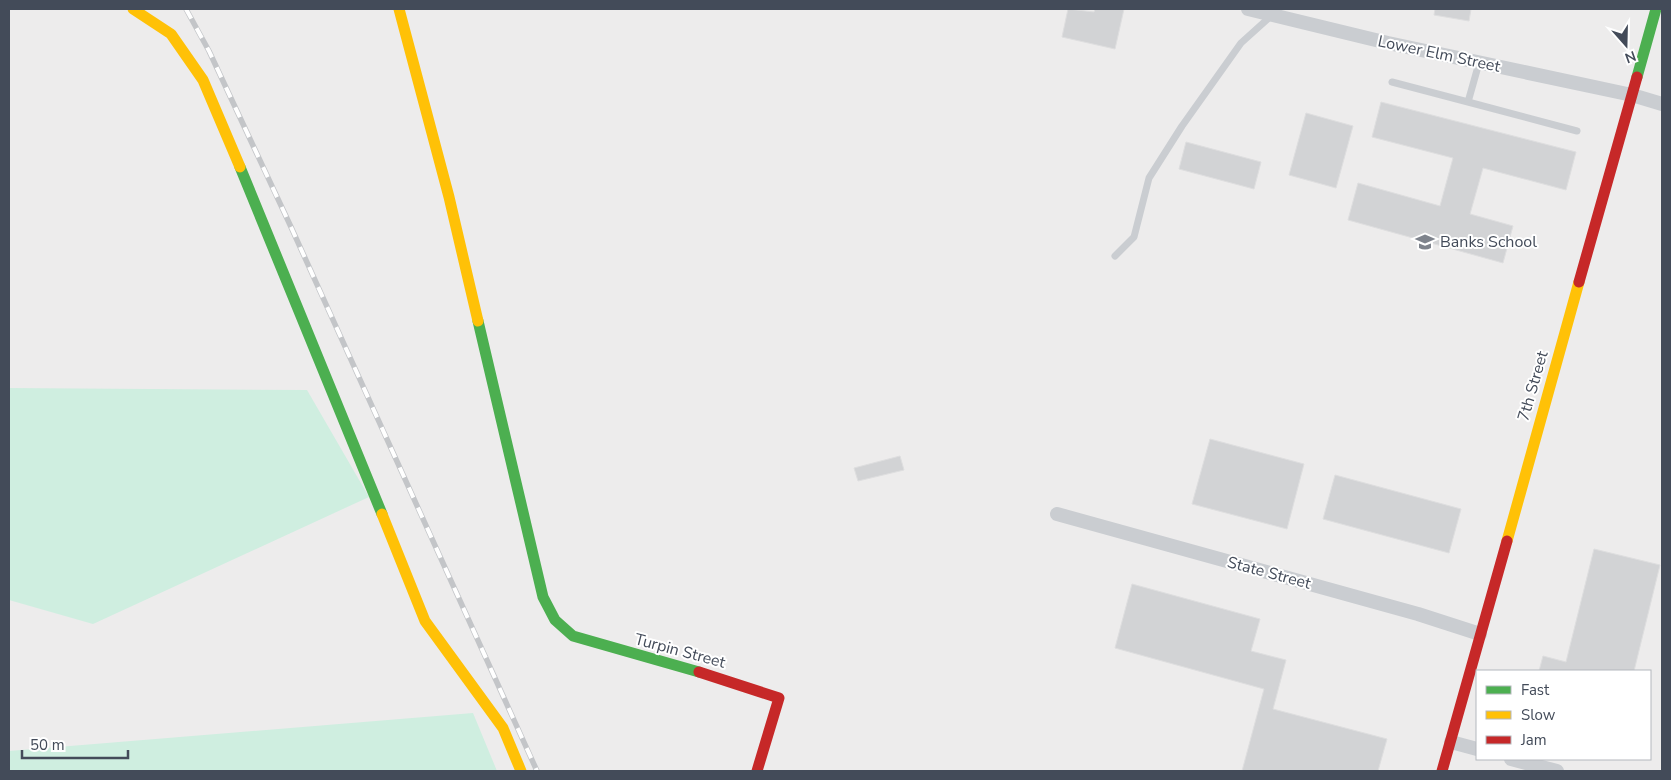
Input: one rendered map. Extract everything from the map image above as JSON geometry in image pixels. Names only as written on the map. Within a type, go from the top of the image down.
[{"type":"street","points":[[133,9],[170,34],[202,80],[274,248],[425,621],[503,728],[521,771]]},
{"type":"street","name":"Turpin Street","points":[[399,9],[449,197],[544,597],[555,620],[573,636],[753,688],[779,698],[758,771]]},
{"type":"street","name":"Lower Elm Street","points":[[1248,9],[1479,63],[1632,95],[1662,104]]},
{"type":"street","name":"7th Street","points":[[1442,771],[1656,9]]},
{"type":"street","name":"State Street","points":[[1057,514],[1418,614],[1480,634]]},
{"type":"street","points":[[1451,742],[1476,750]]},
{"type":"street","points":[[1515,760],[1557,771]]},
{"type":"lane","points":[[1115,256],[1134,237],[1149,178],[1182,126],[1241,43],[1273,15]]},
{"type":"lane","points":[[1468,102],[1479,63]]},
{"type":"lane","points":[[1392,82],[1577,131]]},
{"type":"green space","points":[[9,388],[307,390],[369,497],[93,624],[9,600]]},
{"type":"green space","points":[[473,713],[497,771],[9,771],[9,751]]},
{"type":"building","points":[[1068,9],[1094,12],[1095,9],[1124,9],[1115,49],[1062,37]]},
{"type":"building","points":[[1435,9],[1471,9],[1469,21],[1434,15]]},
{"type":"building","points":[[1381,102],[1576,152],[1566,190],[1483,168],[1470,214],[1513,226],[1503,263],[1348,220],[1358,183],[1440,206],[1453,158],[1372,137]]},
{"type":"building","points":[[1306,113],[1353,126],[1336,188],[1289,175]]},
{"type":"building","points":[[1186,142],[1261,162],[1254,189],[1179,169]]},
{"type":"building","points":[[1210,439],[1304,464],[1287,529],[1192,504]]},
{"type":"building","points":[[900,456],[904,470],[858,481],[854,468]]},
{"type":"building","points":[[1335,475],[1461,509],[1449,553],[1323,519]]},
{"type":"building","points":[[1594,549],[1660,565],[1634,670],[1539,670],[1543,656],[1566,662]]},
{"type":"building","points":[[1132,584],[1260,619],[1251,651],[1286,660],[1273,709],[1387,739],[1378,771],[1242,771],[1264,689],[1115,648]]},
{"type":"railway","points":[[186,9],[209,51],[291,227],[537,771]]},
{"type":"traffic: fast","points":[[1637,77],[1656,9]]},
{"type":"traffic: fast","points":[[240,167],[382,514]]},
{"type":"traffic: fast","points":[[478,321],[543,597],[555,620],[573,636],[699,672]]},
{"type":"traffic: slow","points":[[133,9],[171,34],[203,80],[240,167]]},
{"type":"traffic: slow","points":[[399,9],[449,197],[478,321]]},
{"type":"traffic: slow","points":[[1507,541],[1579,282]]},
{"type":"traffic: slow","points":[[382,514],[425,621],[503,728],[521,771]]},
{"type":"traffic: jam","points":[[1579,282],[1637,77]]},
{"type":"traffic: jam","points":[[1442,771],[1507,541]]},
{"type":"traffic: jam","points":[[699,672],[779,698],[757,771]]},
{"type":"place","name":"Banks School","points":[[1425,242]]}]
